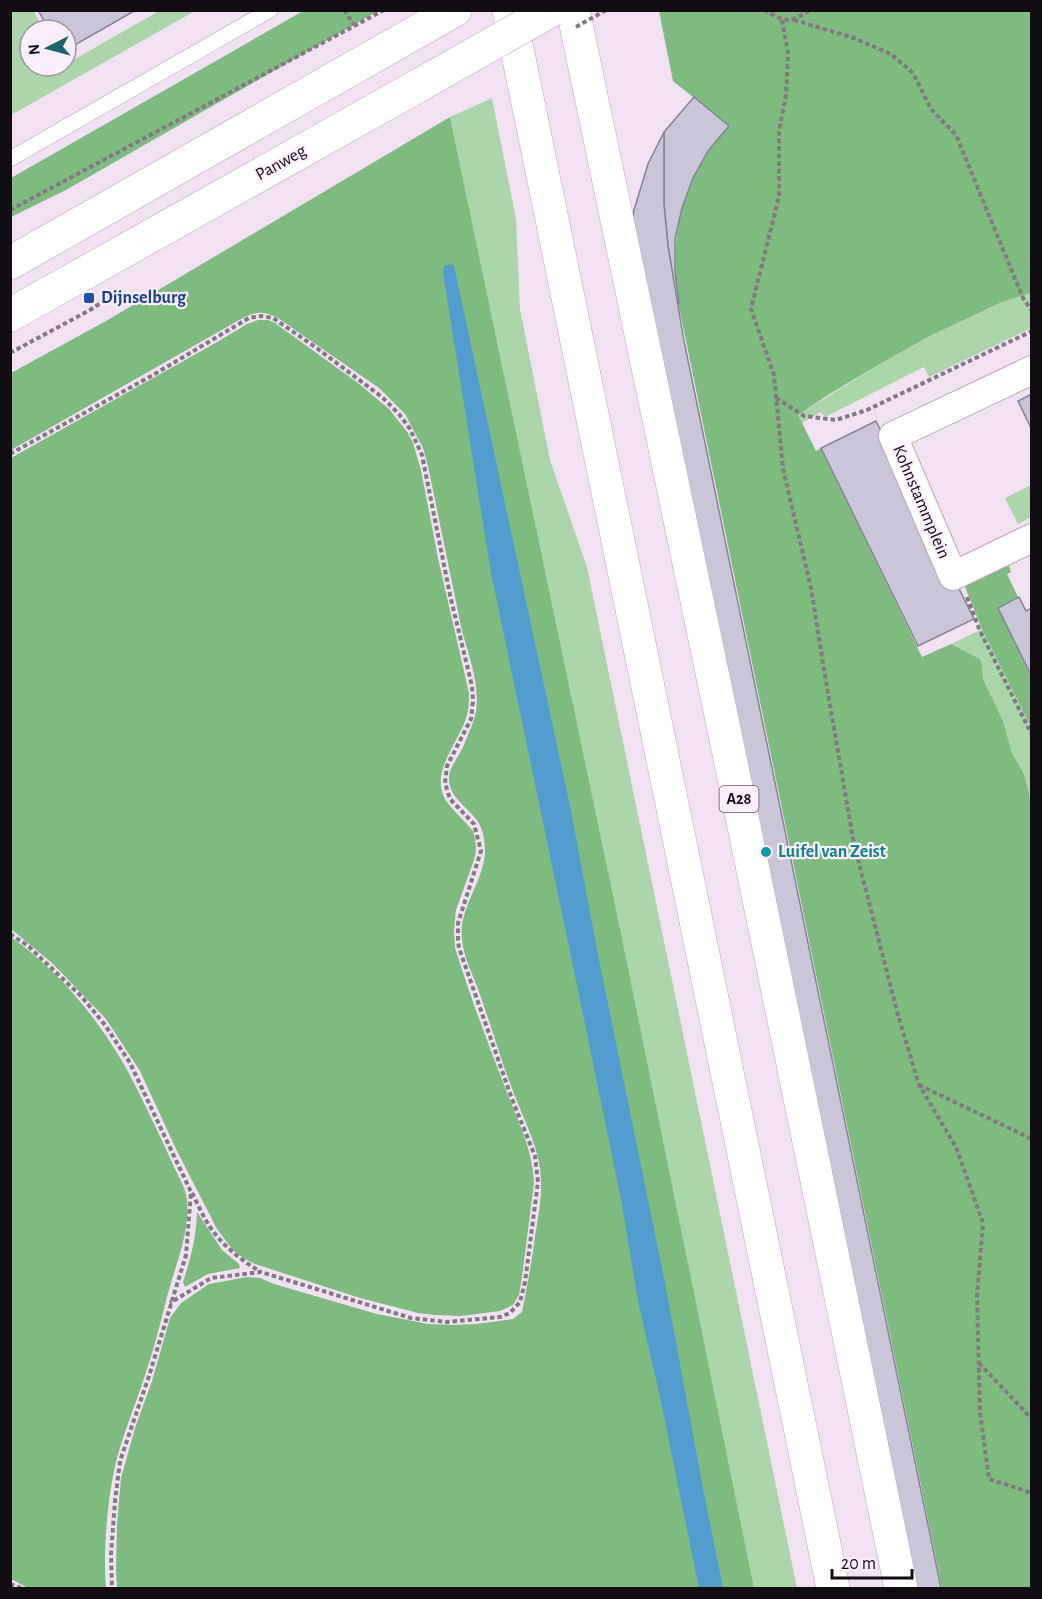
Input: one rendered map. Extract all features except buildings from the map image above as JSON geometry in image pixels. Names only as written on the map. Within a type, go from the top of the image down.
[{"type":"main road","points":[[10,263],[455,10]]},
{"type":"main road","points":[[509,10],[833,1588]]},
{"type":"main road","name":"Panweg","points":[[10,315],[552,10]]},
{"type":"main road","name":"A28","points":[[573,10],[723,722],[901,1588]]},
{"type":"street","name":"Kohnstammplein","points":[[956,575],[893,436],[1032,370]]},
{"type":"street","points":[[956,575],[1032,538]]},
{"type":"lane","points":[[10,159],[270,10]]},
{"type":"path","points":[[344,10],[354,25]]},
{"type":"path","points":[[10,210],[384,10]]},
{"type":"path","points":[[764,10],[782,20],[794,20],[851,37],[891,54],[914,73],[931,109],[956,135],[1018,288],[1032,311]]},
{"type":"path","points":[[794,20],[810,10]]},
{"type":"path","points":[[782,20],[788,53],[786,95],[779,131],[779,196],[751,309],[774,375],[783,469],[811,588],[854,844],[898,1015],[919,1084],[956,1147],[983,1223],[977,1296],[980,1413],[989,1479],[1032,1493]]},
{"type":"path","points":[[10,454],[153,375],[249,318],[261,316],[273,318],[382,397],[410,429],[422,455],[450,595],[472,686],[471,719],[447,766],[445,783],[450,799],[474,824],[481,851],[458,923],[458,940],[490,1037],[535,1156],[538,1182],[525,1282],[520,1302],[510,1313],[501,1317],[447,1322],[411,1318],[261,1272],[246,1263],[232,1252],[210,1227],[130,1063],[105,1025],[82,997],[27,945],[10,934]]},
{"type":"path","points":[[776,398],[804,416],[836,420],[867,410],[1032,331]]},
{"type":"path","points":[[956,575],[980,631],[1032,735]]},
{"type":"path","points":[[919,1084],[1032,1139]]},
{"type":"path","points":[[112,1588],[111,1554],[120,1461],[186,1255],[191,1192]]},
{"type":"path","points":[[170,1303],[211,1278],[261,1272]]},
{"type":"path","points":[[979,1362],[1032,1419]]},
{"type":"path","points":[[10,1584],[21,1588]]},
{"type":"green space","points":[[11,10],[33,11],[37,18],[18,18],[18,78],[76,78],[11,115]]},
{"type":"green space","points":[[159,11],[195,11],[78,77],[78,57]]},
{"type":"green space","points":[[303,11],[378,11],[66,190],[11,217],[11,178]]},
{"type":"green space","points":[[659,11],[1031,11],[1031,293],[1002,302],[930,336],[883,362],[798,415],[816,451],[821,448],[922,657],[951,644],[980,659],[983,679],[1003,721],[1012,753],[1024,774],[1029,793],[1032,809],[1031,1588],[942,1588],[678,302],[675,261],[683,205],[708,151],[729,126],[673,81]]},
{"type":"green space","points":[[492,98],[516,219],[520,309],[550,460],[587,567],[797,1588],[754,1588],[622,938],[450,117]]},
{"type":"green space","points":[[450,117],[622,938],[754,1588],[117,1588],[117,1523],[121,1478],[170,1318],[181,1303],[209,1284],[247,1277],[260,1278],[377,1314],[428,1324],[476,1324],[513,1319],[522,1312],[524,1303],[539,1210],[541,1177],[532,1138],[508,1079],[463,947],[464,918],[480,875],[485,845],[480,826],[452,792],[449,778],[474,720],[476,691],[428,466],[423,448],[405,414],[379,388],[278,318],[264,313],[251,314],[241,319],[11,450],[11,373],[106,321]]},
{"type":"green space","points":[[1031,293],[1031,328],[929,377],[924,367],[825,417],[821,412],[802,423],[798,415],[883,362],[930,336],[1002,302]]},
{"type":"green space","points":[[258,320],[275,323],[358,383],[389,409],[408,433],[421,470],[438,558],[469,693],[465,722],[444,765],[441,777],[441,788],[445,799],[473,831],[476,845],[474,860],[456,910],[455,948],[484,1032],[523,1132],[533,1170],[534,1183],[519,1295],[513,1305],[500,1311],[461,1316],[418,1313],[360,1298],[255,1264],[233,1250],[217,1229],[176,1149],[140,1071],[106,1019],[52,963],[11,929],[11,458],[247,324]]},
{"type":"green space","points":[[1031,485],[1031,517],[1018,524],[1005,498]]},
{"type":"green space","points":[[1008,563],[1011,572],[1007,574],[1018,597],[998,608],[1031,677],[1031,727],[982,629],[964,584]]},
{"type":"green space","points":[[982,629],[1031,727],[1031,809],[1024,774],[1012,753],[1003,721],[983,679],[980,659],[951,644]]},
{"type":"green space","points":[[11,937],[50,969],[85,1007],[100,1028],[127,1071],[152,1120],[182,1183],[187,1200],[182,1248],[114,1471],[106,1530],[106,1588],[28,1588],[11,1579]]},
{"type":"green space","points":[[197,1212],[222,1250],[239,1264],[240,1268],[208,1274],[185,1287],[183,1282],[193,1248]]},
{"type":"water","points":[[452,264],[570,806],[723,1588],[699,1588],[638,1301],[621,1199],[491,573],[443,273],[444,266]]},
{"type":"place","name":"Dijnselburg","points":[[89,298]]},
{"type":"place","name":"Luifel van Zeist","points":[[766,852]]}]
